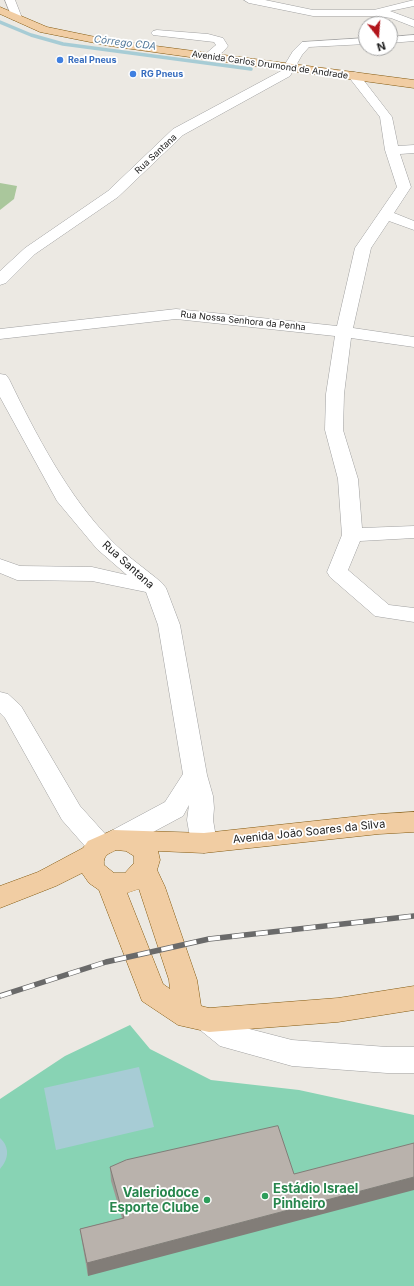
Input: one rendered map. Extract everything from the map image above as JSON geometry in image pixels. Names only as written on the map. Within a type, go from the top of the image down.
[{"type":"main road","name":"Avenida Carlos Drumond de Andrade","points":[[0,10],[44,30],[74,37],[354,76]]},
{"type":"main road","name":"Avenida Carlos Drumond de Andrade","points":[[33,38],[79,48],[279,77],[354,76]]},
{"type":"main road","points":[[252,73],[260,70],[265,63]]},
{"type":"main road","points":[[354,76],[412,82]]},
{"type":"main road","name":"Avenida João Soares da Silva","points":[[204,843],[146,866],[138,877],[130,882],[120,884],[107,856],[204,843],[379,824],[414,822]]},
{"type":"main road","points":[[0,897],[107,856],[142,848],[146,852],[146,866],[152,887],[183,980],[199,1018]]},
{"type":"main road","points":[[107,856],[152,992],[199,1018],[338,1010],[414,998]]},
{"type":"street","points":[[249,0],[313,13],[376,13],[392,15],[414,24]]},
{"type":"street","points":[[10,1],[17,18]]},
{"type":"street","points":[[376,13],[381,10],[414,3]]},
{"type":"street","points":[[157,33],[208,37],[218,40],[222,46],[209,56]]},
{"type":"street","points":[[398,39],[414,38]]},
{"type":"street","name":"Rua Santana","points":[[0,280],[30,251],[113,194],[178,132],[279,77],[290,67],[297,53],[306,44],[358,41]]},
{"type":"street","points":[[354,76],[386,117],[392,150],[409,186],[385,214],[363,248],[344,332],[335,394],[334,430],[348,479],[352,535],[337,572],[383,611],[414,615]]},
{"type":"street","points":[[392,150],[414,149]]},
{"type":"street","points":[[385,214],[414,226]]},
{"type":"street","name":"Rua Nossa Senhora da Penha","points":[[0,334],[176,314],[344,332],[414,342]]},
{"type":"street","name":"Rua Santana","points":[[0,379],[8,414],[67,501],[104,545],[155,588],[169,625],[195,775],[201,796],[202,808],[200,820],[204,843]]},
{"type":"street","points":[[352,535],[414,532]]},
{"type":"street","points":[[6,570],[92,574],[155,588]]},
{"type":"street","points":[[0,700],[13,712],[71,813],[107,856],[174,808],[195,775]]},
{"type":"street","points":[[199,1018],[230,1037],[292,1053],[387,1060],[414,1060]]},
{"type":"green space","points":[[0,183],[17,186],[14,199],[0,210]]},
{"type":"green space","name":"Valeriodoce Esporte Clube","points":[[130,1025],[150,1049],[211,1080],[299,1090],[414,1115],[414,1286],[0,1286],[0,1099],[65,1056]]},
{"type":"water","points":[[139,1067],[154,1127],[56,1150],[44,1088]]},
{"type":"water","points":[[0,1138],[7,1149],[7,1157],[0,1169]]},
{"type":"building","points":[[278,1126],[294,1174],[414,1143],[414,1177],[87,1263],[80,1229],[124,1218],[110,1167],[126,1160]]},
{"type":"waterway","name":"Córrego CDA","points":[[0,22],[31,35],[63,44],[251,69]]},
{"type":"railway","points":[[0,996],[106,962],[209,939],[414,916]]},
{"type":"place","name":"Real Pneus","points":[[60,60]]},
{"type":"place","name":"RG Pneus","points":[[133,74]]},
{"type":"place","name":"Estádio Israel Pinheiro","points":[[265,1196]]},
{"type":"place","name":"Valeriodoce Esporte Clube","points":[[207,1200]]}]
